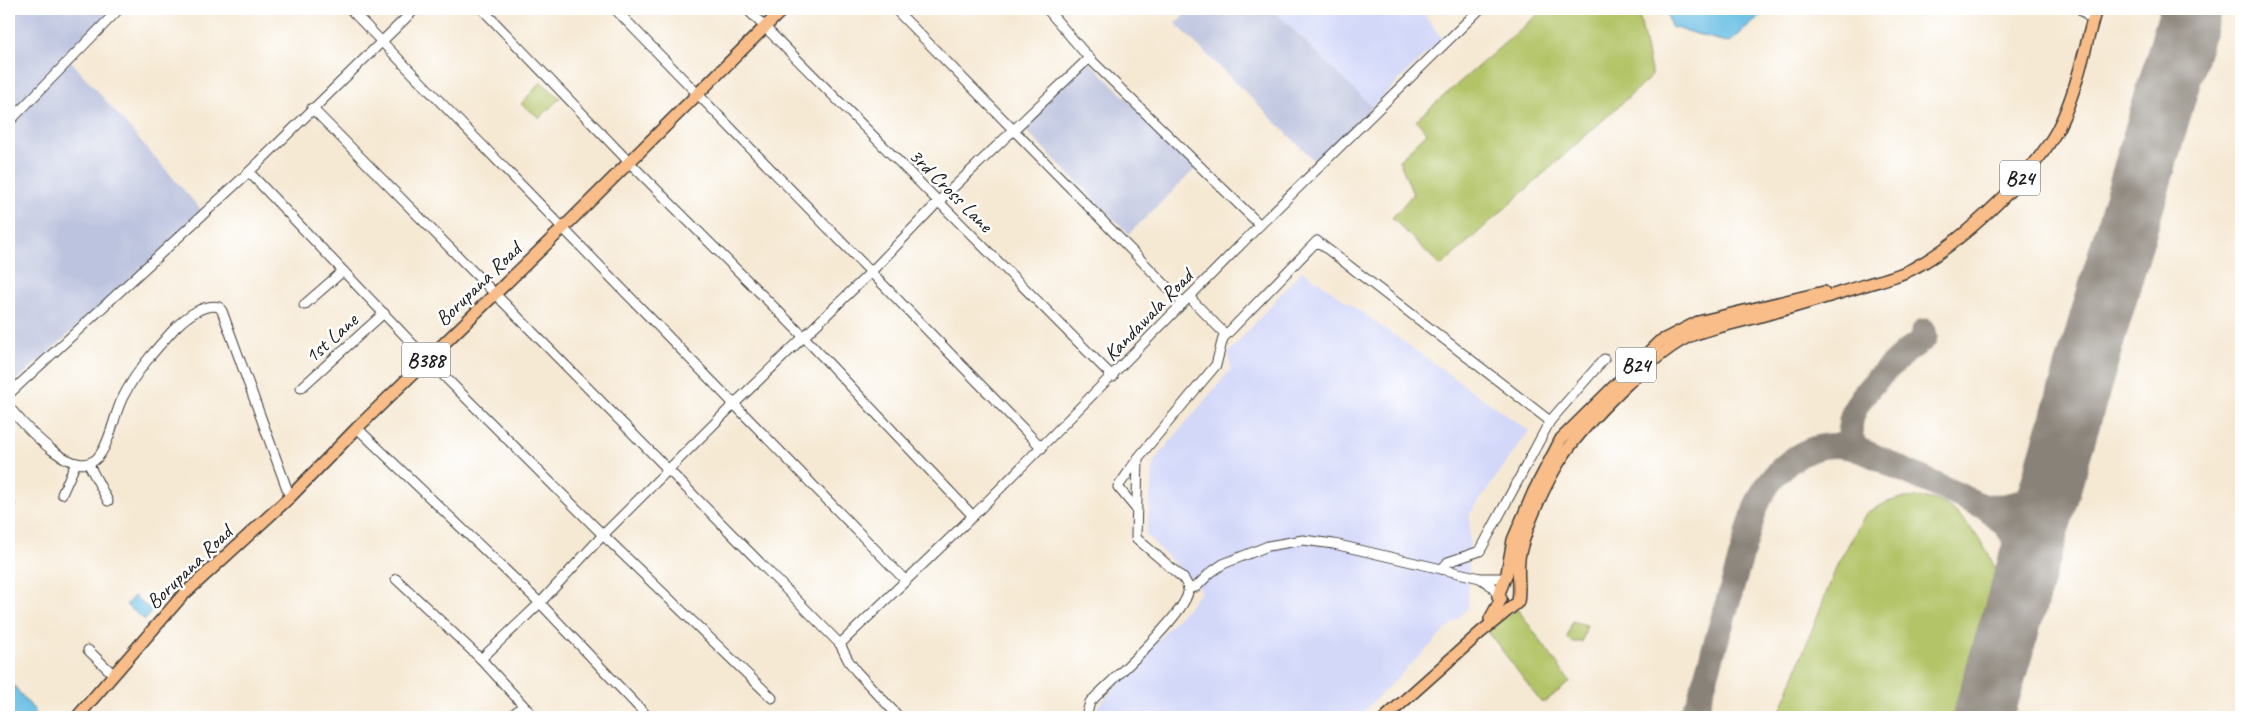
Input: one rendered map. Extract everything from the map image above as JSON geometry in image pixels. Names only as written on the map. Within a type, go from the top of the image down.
[{"type":"main road","name":"Borupana Road","points":[[77,717],[182,596],[290,497],[357,428],[563,228],[783,9]]},
{"type":"main road","name":"B24","points":[[1481,632],[1500,597],[1559,462],[1571,444],[1660,354],[1693,335],[1911,270],[1932,258],[1980,220],[2038,158],[2061,122],[2073,91],[2096,9]]},
{"type":"main road","name":"B24","points":[[1386,717],[1481,632],[1518,602],[1520,592],[1509,575]]},
{"type":"street","points":[[9,122],[119,9]]},
{"type":"street","points":[[350,9],[906,581]]},
{"type":"street","points":[[9,394],[249,172],[312,108],[415,9]]},
{"type":"street","points":[[482,9],[629,162],[804,337],[973,516]]},
{"type":"street","points":[[615,9],[1042,448]]},
{"type":"street","name":"3rd Cross Lane","points":[[747,9],[1113,377]]},
{"type":"street","points":[[894,9],[1014,131],[1186,300],[1226,335]]},
{"type":"street","points":[[1047,9],[1089,58],[1260,226]]},
{"type":"street","name":"Kandawala Road","points":[[840,644],[1042,448],[1186,300],[1480,9]]},
{"type":"street","points":[[2080,9],[2093,21]]},
{"type":"street","points":[[481,659],[540,603],[603,536],[735,403],[870,273],[938,202],[1089,58]]},
{"type":"street","points":[[312,108],[493,295],[670,470],[840,644],[856,671],[898,717]]},
{"type":"street","points":[[249,172],[427,359],[603,536],[772,698]]},
{"type":"street","points":[[1137,510],[1118,487],[1138,458],[1216,365],[1221,342],[1226,335],[1317,241],[1550,421]]},
{"type":"street","points":[[304,305],[343,271]]},
{"type":"street","points":[[9,407],[44,446],[76,463],[88,463],[101,454],[123,398],[138,370],[181,322],[199,310],[216,306],[222,310],[290,497]]},
{"type":"street","name":"1st Lane","points":[[301,388],[384,313]]},
{"type":"street","points":[[1442,569],[1448,562],[1480,551],[1550,421],[1604,359]]},
{"type":"street","points":[[357,428],[540,603],[648,717]]},
{"type":"street","points":[[1086,717],[1090,702],[1184,603],[1188,588],[1183,578],[1136,538],[1138,458]]},
{"type":"street","points":[[62,494],[76,463]]},
{"type":"street","points":[[88,463],[108,500]]},
{"type":"street","points":[[1188,588],[1196,587],[1223,564],[1286,541],[1318,540],[1480,578],[1509,575]]},
{"type":"street","points":[[1480,578],[1493,587],[1500,597],[1512,605]]},
{"type":"street","points":[[396,579],[481,659],[534,717]]},
{"type":"street","points":[[88,650],[114,674]]},
{"type":"street","points":[[510,717],[523,706]]},
{"type":"shaded area","points":[[9,9],[119,9],[70,60],[203,212],[151,262],[9,387]]},
{"type":"shaded area","points":[[1139,9],[1177,9],[1171,15]]},
{"type":"shaded area","points":[[1190,9],[1272,9],[1372,107],[1317,163],[1175,23]]},
{"type":"shaded area","points":[[1272,9],[1431,9],[1425,16],[1442,38],[1372,107]]},
{"type":"shaded area","points":[[1087,59],[1196,168],[1129,234],[1020,125]]},
{"type":"shaded area","points":[[1302,270],[1529,431],[1470,514],[1468,608],[1358,717],[1095,717],[1097,707],[1202,591],[1146,535],[1154,461],[1230,370],[1229,352]]},
{"type":"green space","points":[[1544,9],[1638,9],[1652,76],[1441,266],[1392,218],[1413,194],[1399,160],[1427,133],[1416,120]]},
{"type":"green space","points":[[541,82],[560,98],[540,118],[521,104]]},
{"type":"green space","points":[[1902,498],[1931,499],[1949,507],[1975,534],[1989,555],[1997,575],[1954,717],[1778,717],[1838,563],[1866,513],[1887,502]]},
{"type":"green space","points":[[1515,610],[1519,611],[1570,682],[1545,702],[1540,701],[1489,633],[1490,629]]},
{"type":"green space","points":[[1572,621],[1587,625],[1582,642],[1571,642],[1567,638]]},
{"type":"water","points":[[1666,9],[1769,9],[1729,43],[1671,27]]},
{"type":"water","points":[[134,596],[152,611],[145,620],[126,605]]},
{"type":"water","points":[[9,680],[35,711],[34,717],[9,717]]},
{"type":"taxiway","points":[[1858,450],[1851,437],[1851,423],[1855,409],[1863,395],[1874,382],[1925,337],[1924,331]]},
{"type":"taxiway","points":[[1690,717],[1699,700],[1755,509],[1770,482],[1792,460],[1818,448],[1833,446],[1849,447],[1871,454],[1982,506],[1997,506],[2010,505],[2030,498],[2045,482],[2059,459]]},
{"type":"taxiway","points":[[1982,506],[2003,523],[2016,541],[2021,563],[2021,590]]},
{"type":"runway","points":[[1983,717],[2191,9]]}]
